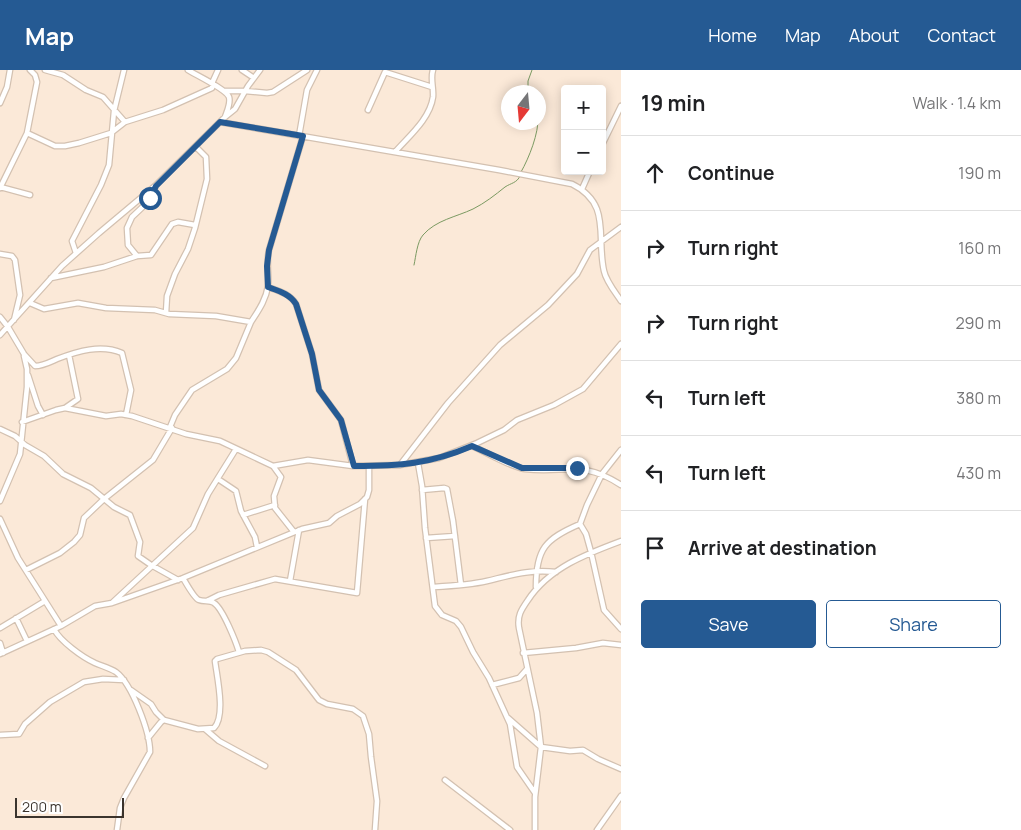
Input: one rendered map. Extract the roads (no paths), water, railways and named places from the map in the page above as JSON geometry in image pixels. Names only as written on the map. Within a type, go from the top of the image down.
[{"type":"street","points":[[0,103],[8,87],[10,70]]},
{"type":"street","points":[[30,70],[35,75],[37,82],[27,133],[0,188],[30,196]]},
{"type":"street","points":[[45,70],[63,75],[86,90],[103,97],[125,122]]},
{"type":"street","points":[[76,253],[72,241],[109,165],[114,110],[124,70]]},
{"type":"street","points":[[188,70],[224,91],[267,93],[273,92],[307,70]]},
{"type":"street","points":[[27,133],[54,146],[65,146],[111,133],[125,122],[163,110],[196,94],[208,91],[213,86],[218,70]]},
{"type":"street","points":[[242,70],[254,78]]},
{"type":"street","points":[[0,335],[76,253],[156,186],[235,109],[260,70]]},
{"type":"street","points":[[26,570],[60,553],[74,542],[80,534],[84,518],[104,499],[153,460],[171,428],[175,415],[192,390],[222,372],[236,358],[251,322],[264,301],[268,287],[267,266],[269,250],[301,136],[307,90],[317,70]]},
{"type":"street","points":[[395,152],[418,127],[431,107],[433,97],[432,75],[434,70]]},
{"type":"street","points":[[368,110],[385,72],[432,87]]},
{"type":"street","points":[[224,91],[229,99],[225,117]]},
{"type":"street","points":[[606,137],[621,106]]},
{"type":"street","points":[[220,122],[572,184],[582,189],[598,210],[602,226],[604,273],[621,301]]},
{"type":"street","points":[[166,313],[167,296],[175,274],[188,249],[207,176],[206,157],[196,146]]},
{"type":"street","points":[[582,189],[588,175]]},
{"type":"street","points":[[137,256],[128,245],[126,228],[132,217],[149,201],[156,186]]},
{"type":"street","points":[[51,278],[104,267],[137,256],[151,256],[172,224],[195,226]]},
{"type":"street","points":[[400,466],[448,403],[500,345],[548,305],[577,274],[590,250],[621,227]]},
{"type":"street","points":[[0,254],[12,256],[15,260],[20,295],[13,321]]},
{"type":"street","points":[[268,287],[285,294],[293,299],[296,304],[312,354],[319,390],[341,420],[354,466]]},
{"type":"street","points":[[30,303],[44,309],[78,303],[116,309],[153,310],[166,313],[216,316],[251,322]]},
{"type":"street","points":[[0,318],[8,327],[32,365],[38,367],[70,354],[103,348],[122,353],[131,390],[126,415]]},
{"type":"street","points":[[273,466],[308,460],[354,466],[400,466],[439,458],[472,446],[504,430],[517,420],[554,405],[584,389],[621,344]]},
{"type":"street","points":[[24,354],[37,404],[44,415]]},
{"type":"street","points":[[22,422],[65,408],[78,399],[70,354]]},
{"type":"street","points":[[0,501],[18,458],[27,387],[27,369]]},
{"type":"street","points":[[65,408],[110,416],[126,415],[186,434],[213,438],[273,466],[281,477],[274,496],[275,505],[294,532]]},
{"type":"street","points":[[0,430],[15,436],[21,442],[47,458],[63,474],[91,488],[104,499],[131,516],[140,542],[138,556],[151,565],[180,579],[196,598],[216,605],[232,632],[239,652]]},
{"type":"street","points":[[472,446],[522,468],[577,468],[602,474],[621,485]]},
{"type":"street","points":[[112,603],[193,528],[208,494],[236,449]]},
{"type":"street","points":[[536,588],[543,548],[558,534],[580,524],[602,474],[621,450]]},
{"type":"street","points":[[418,463],[435,606],[437,611],[456,621],[461,627],[507,717],[512,730],[517,767],[535,793]]},
{"type":"street","points":[[207,601],[219,594],[269,580],[290,581],[357,593],[365,499],[369,490],[369,466]]},
{"type":"street","points":[[218,479],[236,491],[242,515],[255,537],[257,547]]},
{"type":"street","points":[[422,490],[447,489],[461,585]]},
{"type":"street","points":[[0,643],[1,653],[61,626],[95,606],[112,603],[180,579],[294,532],[329,523],[365,499]]},
{"type":"street","points":[[242,515],[275,505]]},
{"type":"street","points":[[0,519],[10,542],[61,626]]},
{"type":"street","points":[[580,524],[586,534],[604,610],[621,629]]},
{"type":"street","points":[[290,581],[300,530]]},
{"type":"street","points":[[426,538],[455,536]]},
{"type":"street","points":[[535,830],[535,793],[541,747],[538,722],[517,621],[518,615],[536,588],[556,572],[578,558],[621,541]]},
{"type":"street","points":[[433,587],[461,585],[538,570],[556,572]]},
{"type":"street","points":[[0,628],[45,601]]},
{"type":"street","points":[[16,618],[27,641]]},
{"type":"street","points":[[54,629],[58,636],[82,655],[114,671],[124,680],[139,708],[148,738],[149,755],[120,808],[116,830]]},
{"type":"street","points":[[523,653],[576,648],[603,643],[621,645]]},
{"type":"street","points":[[130,689],[151,704],[164,720],[198,729],[206,729],[216,726],[220,710],[215,660],[239,652],[261,650],[268,652],[296,670],[319,700],[327,704],[353,708],[364,716],[369,734],[378,801],[375,830]]},
{"type":"street","points":[[492,685],[519,678],[527,669]]},
{"type":"street","points":[[519,678],[530,683]]},
{"type":"street","points":[[0,735],[19,734],[25,724],[55,698],[84,682],[103,679],[124,680]]},
{"type":"street","points":[[507,717],[541,747],[570,751],[583,750],[621,769]]},
{"type":"street","points":[[148,738],[164,720]]},
{"type":"street","points":[[206,729],[219,741],[265,766]]},
{"type":"street","points":[[445,780],[510,830]]},
{"type":"street","points":[[597,830],[621,798]]},
{"type":"waterway","points":[[528,85],[532,70]]},
{"type":"waterway","points":[[521,172],[533,145],[537,130]]},
{"type":"waterway","points":[[414,265],[419,241],[428,230],[440,222],[477,207],[505,187],[516,182],[520,176]]}]
